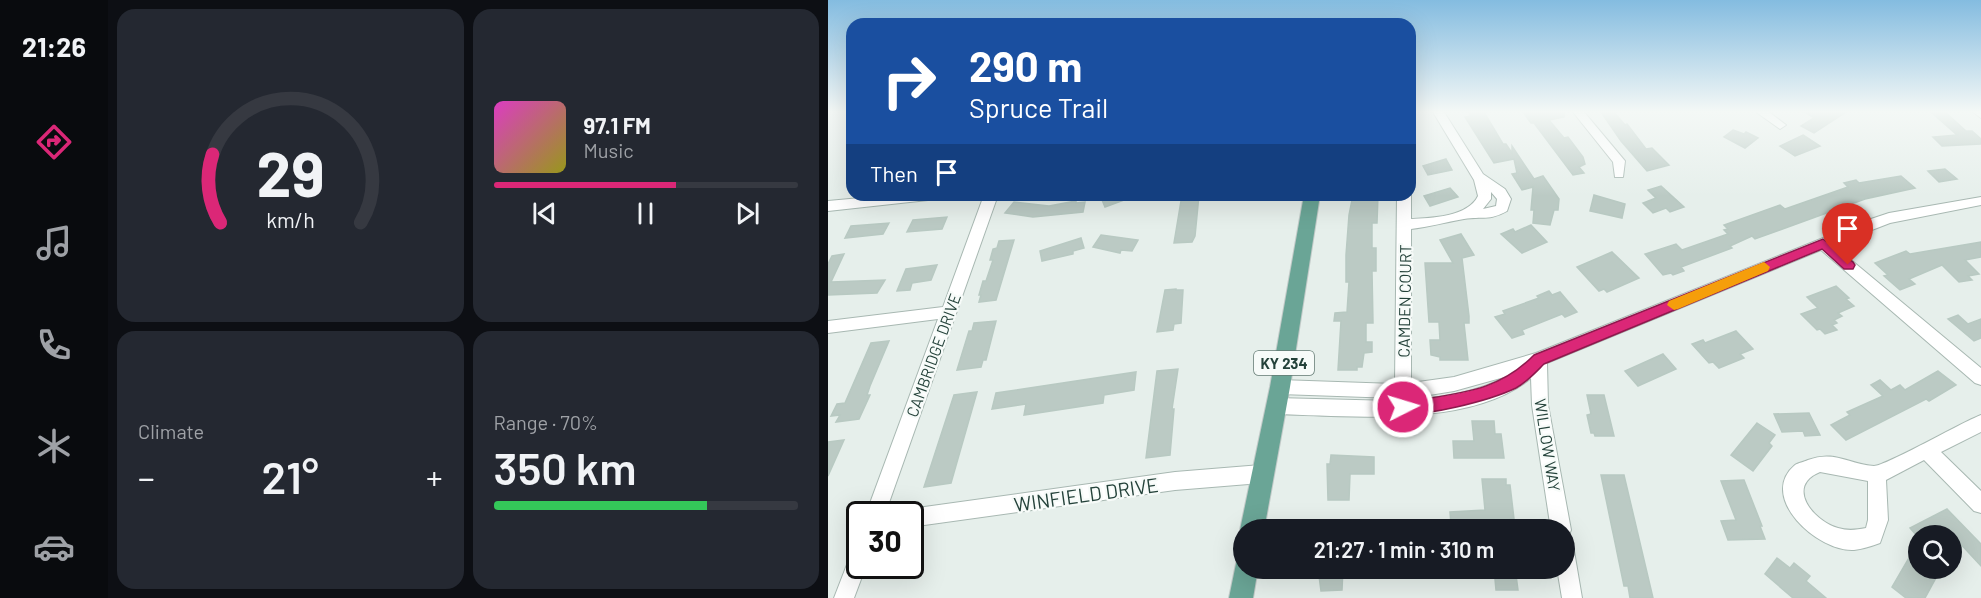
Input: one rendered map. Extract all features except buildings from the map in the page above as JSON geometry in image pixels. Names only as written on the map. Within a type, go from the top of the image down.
[{"type":"main road","name":"KY 234","points":[[1254,519],[1278,396],[1311,201]]},
{"type":"main road","points":[[1241,598],[1244,579]]},
{"type":"street","points":[[1405,224],[1420,224],[1465,213],[1477,208],[1484,200],[1485,190],[1479,177],[1456,140]]},
{"type":"street","points":[[1601,140],[1619,161],[1619,174]]},
{"type":"street","points":[[1465,213],[1491,214],[1503,206],[1502,195],[1479,177]]},
{"type":"street","points":[[828,206],[878,201]]},
{"type":"street","name":"CAMBRIDGE DRIVE","points":[[880,501],[989,201]]},
{"type":"street","name":"CAMDEN COURT","points":[[1403,398],[1404,201]]},
{"type":"street","points":[[1278,396],[1372,408],[1403,398],[1428,405],[1482,395],[1510,384],[1524,375],[1539,360],[1889,218],[1981,201]]},
{"type":"street","points":[[1823,244],[1981,378]]},
{"type":"street","points":[[828,327],[949,312]]},
{"type":"street","name":"WILLOW WAY","points":[[1539,360],[1540,405],[1559,519]]},
{"type":"street","points":[[1876,475],[1876,529],[1873,536],[1866,539],[1847,542],[1827,536],[1809,522],[1793,497],[1795,477],[1812,465],[1835,465],[1876,475],[1981,423]]},
{"type":"street","points":[[1927,451],[1981,504]]},
{"type":"street","name":"WINFIELD DRIVE","points":[[924,516],[1175,481],[1261,474]]},
{"type":"street","points":[[844,598],[851,579]]},
{"type":"street","points":[[1569,579],[1572,598]]},
{"type":"slow traffic","points":[[1674,305],[1764,267]]},
{"type":"route","points":[[1403,407],[1482,395],[1510,384],[1524,375],[1539,360],[1823,244],[1848,265]]}]
